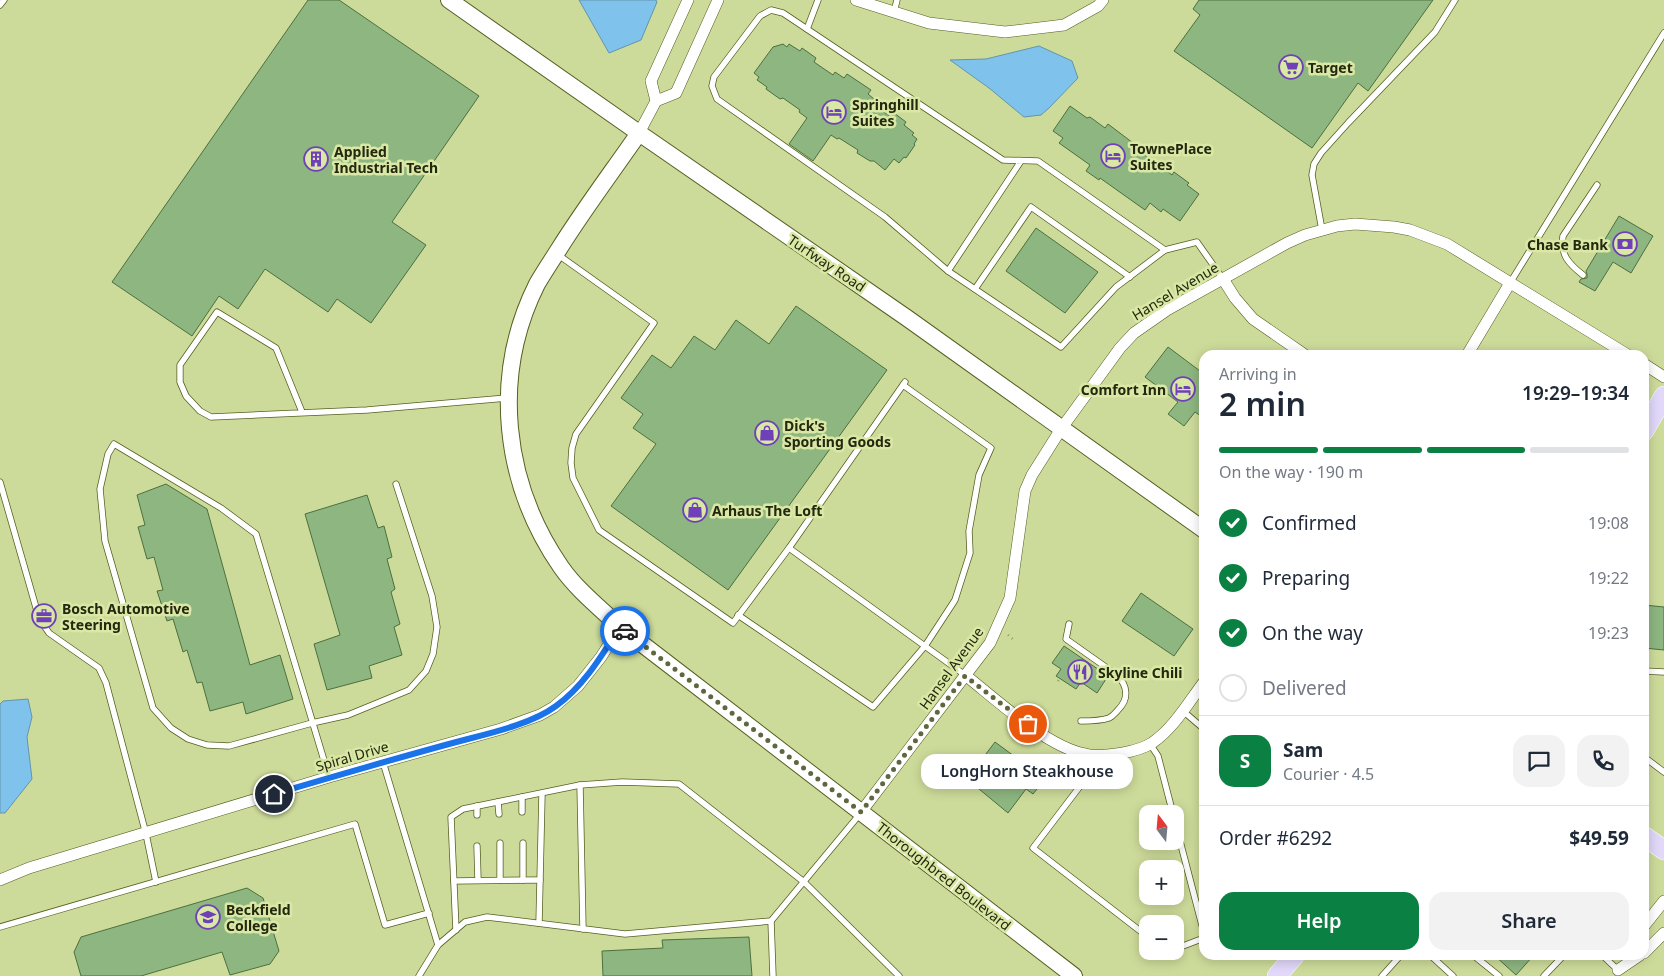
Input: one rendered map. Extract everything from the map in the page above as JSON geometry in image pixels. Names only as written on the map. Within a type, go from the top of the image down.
[{"type":"main road","name":"Turfway Road","points":[[449,0],[900,313],[1199,526]]},
{"type":"main road","name":"Thoroughbred Boulevard","points":[[639,133],[579,217],[538,282],[516,338],[508,407],[511,444],[528,506],[544,539],[562,569],[620,627],[1074,976]]},
{"type":"main road","points":[[1649,422],[1664,396]]},
{"type":"main road","points":[[1649,840],[1664,850]]},
{"type":"main road","points":[[1277,976],[1291,960]]},
{"type":"street","points":[[656,101],[651,81],[688,0]]},
{"type":"street","points":[[639,133],[656,101],[676,93],[718,0]]},
{"type":"street","points":[[856,0],[929,23],[1005,32],[1064,25],[1098,6],[1103,0]]},
{"type":"street","name":"Hansel Avenue","points":[[861,812],[990,643],[1010,598],[1025,491],[1032,475],[1061,429],[1120,348],[1134,334],[1167,310],[1287,243],[1322,230],[1355,224],[1394,226],[1447,244],[1620,350]]},
{"type":"street","points":[[1223,279],[1235,298],[1253,318],[1298,350]]},
{"type":"street","points":[[1470,350],[1510,283]]},
{"type":"street","points":[[1649,367],[1664,377]]},
{"type":"street","name":"Spiral Drive","points":[[0,880],[30,868],[329,777],[501,729],[540,715],[554,707],[578,686],[620,627]]},
{"type":"street","points":[[965,676],[1041,735],[1061,746],[1085,754],[1113,755],[1134,751],[1150,744],[1165,732],[1199,689]]},
{"type":"street","points":[[1649,920],[1664,901]]},
{"type":"street","points":[[1649,947],[1664,933]]},
{"type":"street","points":[[1616,974],[1623,960]]},
{"type":"street","points":[[1616,974],[1634,960]]},
{"type":"lane","points":[[0,5],[4,0]]},
{"type":"lane","points":[[807,28],[818,0]]},
{"type":"lane","points":[[894,12],[897,0]]},
{"type":"lane","points":[[1322,230],[1312,175],[1314,164],[1321,153],[1381,87],[1435,32],[1455,0]]},
{"type":"lane","points":[[1165,250],[1038,161],[1003,160],[783,13],[771,10],[760,16],[714,77],[712,86],[717,99],[885,217],[948,271],[1061,347],[1116,287],[1165,250],[1197,242],[1223,279]]},
{"type":"lane","points":[[1510,283],[1664,33]]},
{"type":"lane","points":[[948,271],[1021,161]]},
{"type":"lane","points":[[1583,275],[1563,255],[1561,246],[1562,236],[1597,185]]},
{"type":"lane","points":[[975,289],[1031,206],[1130,277]]},
{"type":"lane","points":[[556,253],[654,323],[576,434],[572,448],[571,463],[573,478],[580,493],[599,530],[733,623],[738,615],[789,548],[904,383],[992,448],[979,475],[969,531],[970,553],[954,600],[925,646],[874,707],[738,615]]},
{"type":"lane","points":[[302,412],[276,348],[217,312],[180,365],[180,382],[186,396],[200,411],[211,417],[367,410],[509,398]]},
{"type":"lane","points":[[329,777],[312,723],[256,534],[221,508],[114,444],[108,454],[100,489],[105,541],[153,708],[171,728],[188,739],[207,745],[229,746],[312,723],[348,715],[409,690],[426,671],[433,654],[436,627],[432,596],[396,484]]},
{"type":"lane","points":[[0,482],[39,618],[48,632],[99,668],[106,683],[146,834],[156,882]]},
{"type":"lane","points":[[789,548],[965,676]]},
{"type":"lane","points":[[1070,624],[1066,639],[1117,675],[1123,682],[1126,690],[1126,699],[1121,708],[1111,717],[1098,721],[1081,721]]},
{"type":"lane","points":[[1649,671],[1664,672]]},
{"type":"lane","points":[[1183,711],[1199,725]]},
{"type":"lane","points":[[1150,744],[1158,756],[1171,805]]},
{"type":"lane","points":[[1085,754],[1084,781],[1033,848],[1139,930]]},
{"type":"lane","points":[[1649,761],[1664,772]]},
{"type":"lane","points":[[383,762],[438,945]]},
{"type":"lane","points":[[456,930],[451,817],[463,808],[522,798],[580,785],[622,782],[679,784],[804,882],[899,976]]},
{"type":"lane","points":[[580,785],[583,929]]},
{"type":"lane","points":[[539,923],[542,794]]},
{"type":"lane","points":[[522,798],[522,812]]},
{"type":"lane","points":[[498,802],[499,814]]},
{"type":"lane","points":[[477,806],[477,815]]},
{"type":"lane","points":[[773,976],[771,921],[861,812]]},
{"type":"lane","points":[[0,928],[355,824],[385,926],[429,913]]},
{"type":"lane","points":[[500,843],[500,880]]},
{"type":"lane","points":[[523,843],[523,880]]},
{"type":"lane","points":[[477,846],[478,880]]},
{"type":"lane","points":[[1182,850],[1199,913]]},
{"type":"lane","points":[[454,880],[540,880]]},
{"type":"lane","points":[[419,976],[438,945],[465,922],[487,917],[625,934],[771,921]]},
{"type":"lane","points":[[1184,946],[1199,940]]},
{"type":"lane","points":[[1382,976],[1396,960]]},
{"type":"lane","points":[[1435,960],[1453,976]]},
{"type":"lane","points":[[1479,960],[1499,976]]},
{"type":"lane","points":[[1544,976],[1559,960]]},
{"type":"lane","points":[[1606,960],[1616,974]]},
{"type":"path","points":[[1006,634],[1015,641]]},
{"type":"water","points":[[579,0],[656,0],[657,2],[641,40],[609,53]]},
{"type":"water","points":[[1039,46],[1072,61],[1078,78],[1041,115],[1024,117],[989,88],[950,60],[986,59]]},
{"type":"water","points":[[28,699],[32,717],[27,737],[32,779],[5,813],[0,813],[0,704],[3,701]]},
{"type":"building","name":"Applied Industrial Tech","points":[[308,0],[339,0],[479,96],[392,222],[426,245],[371,323],[337,299],[328,312],[265,269],[238,309],[219,296],[192,336],[112,282]]},
{"type":"building","name":"Target","points":[[1199,0],[1433,0],[1368,91],[1358,83],[1312,148],[1174,51],[1200,15],[1193,9]]},
{"type":"building","points":[[783,44],[787,47],[789,44],[800,51],[802,48],[816,58],[814,62],[833,75],[835,72],[844,78],[847,74],[871,90],[868,94],[874,99],[871,103],[891,117],[894,113],[906,122],[904,125],[914,133],[912,135],[917,139],[906,158],[904,157],[899,163],[894,159],[885,170],[874,161],[870,161],[857,153],[858,150],[831,135],[813,161],[789,144],[807,118],[799,112],[800,110],[766,89],[767,87],[757,80],[759,77],[754,73],[773,47]]},
{"type":"building","name":"TownePlace Suites","points":[[1070,106],[1105,128],[1108,124],[1137,146],[1135,148],[1172,175],[1174,172],[1189,183],[1187,185],[1199,194],[1180,221],[1163,209],[1161,212],[1150,203],[1145,210],[1100,178],[1099,180],[1086,171],[1090,165],[1059,143],[1063,138],[1053,131]]},
{"type":"building","points":[[1619,216],[1653,236],[1631,273],[1613,262],[1595,291],[1579,282],[1581,279],[1587,278],[1586,271]]},
{"type":"building","points":[[1036,228],[1098,272],[1065,313],[1006,271]]},
{"type":"building","points":[[796,306],[887,370],[728,590],[611,506],[656,444],[633,428],[643,414],[621,398],[652,355],[671,368],[694,336],[715,350],[736,320],[769,344]]},
{"type":"building","name":"Comfort Inn","points":[[1168,347],[1199,370],[1199,415],[1195,412],[1184,426],[1168,414],[1178,402],[1145,377]]},
{"type":"building","points":[[166,484],[207,509],[250,665],[280,655],[293,699],[246,714],[243,702],[210,711],[202,682],[197,683],[187,650],[183,652],[173,619],[167,621],[157,591],[163,590],[154,557],[147,559],[138,527],[145,525],[137,495]]},
{"type":"building","points":[[367,495],[378,528],[384,526],[392,557],[387,559],[395,589],[391,592],[400,624],[394,627],[402,655],[369,666],[372,678],[327,690],[314,644],[340,635],[305,514]]},
{"type":"building","points":[[1141,593],[1193,629],[1174,656],[1122,621]]},
{"type":"building","points":[[1649,606],[1664,607],[1664,650],[1649,648]]},
{"type":"building","name":"Skyline Chili","points":[[1064,646],[1108,676],[1097,693],[1081,682],[1076,689],[1056,676],[1061,669],[1052,663]]},
{"type":"building","points":[[995,742],[1045,779],[1033,794],[1026,789],[1008,813],[967,779]]},
{"type":"building","name":"Beckfield College","points":[[247,888],[263,898],[279,951],[270,964],[230,975],[222,952],[141,976],[81,976],[74,952],[81,937]]},
{"type":"building","points":[[749,937],[752,976],[603,976],[602,951],[663,948],[662,940]]},
{"type":"building","points":[[1500,960],[1530,960],[1516,975]]},
{"type":"way so far","points":[[625,631],[861,812],[965,676],[1028,724]]},
{"type":"place","name":"Target","points":[[1291,67]]},
{"type":"place","name":"Springhill Suites","points":[[834,112]]},
{"type":"place","name":"TownePlace Suites","points":[[1113,156]]},
{"type":"place","name":"Applied Industrial Tech","points":[[316,159]]},
{"type":"place","name":"Chase Bank","points":[[1625,244]]},
{"type":"place","name":"Comfort Inn","points":[[1183,389]]},
{"type":"place","name":"Dick's Sporting Goods","points":[[767,433]]},
{"type":"place","name":"Arhaus The Loft","points":[[695,510]]},
{"type":"place","name":"Bosch Automotive Steering","points":[[44,616]]},
{"type":"place","name":"Skyline Chili","points":[[1080,672]]},
{"type":"place","name":"LongHorn Steakhouse","points":[[1028,724]]},
{"type":"place","name":"Beckfield College","points":[[208,917]]},
{"type":"route","points":[[274,794],[501,729],[540,715],[554,707],[578,686],[620,627],[625,631]]}]
